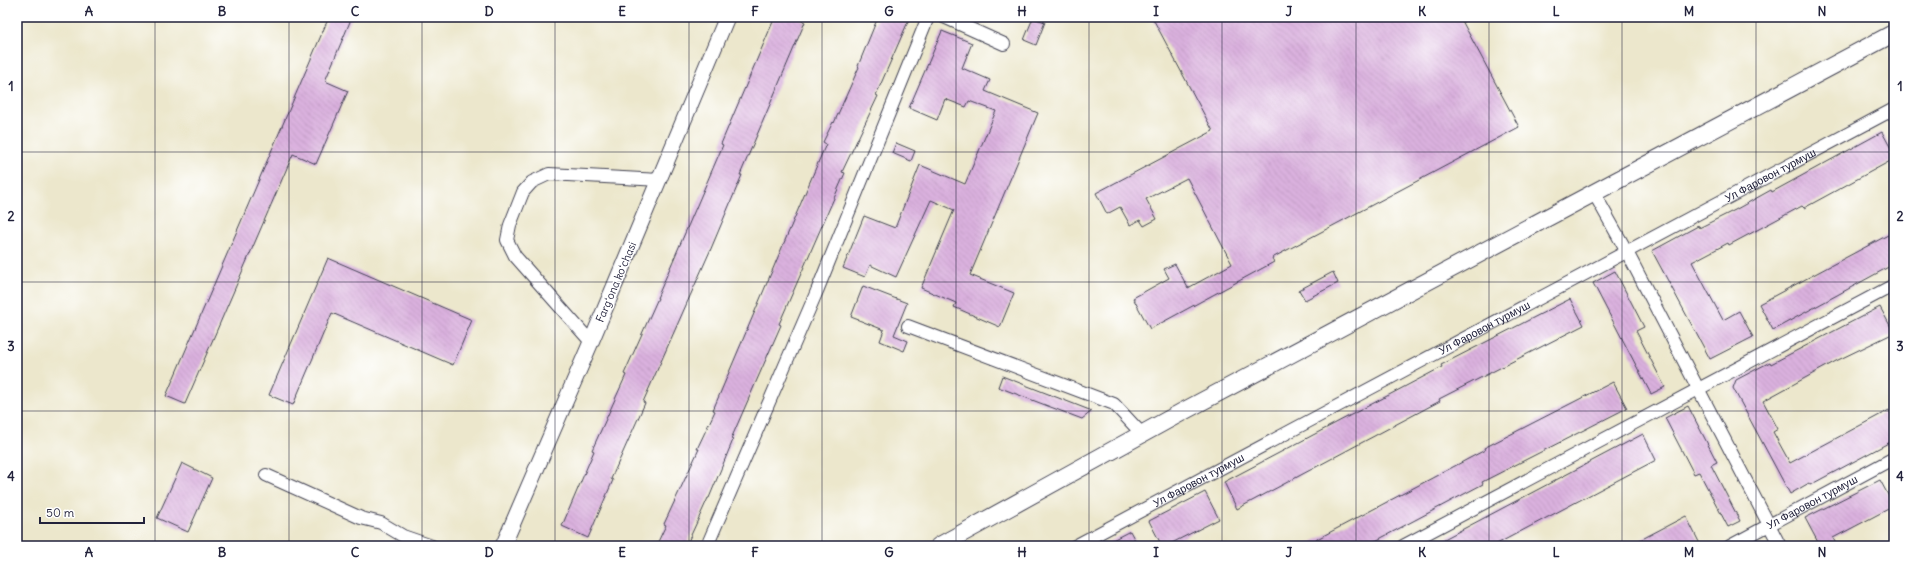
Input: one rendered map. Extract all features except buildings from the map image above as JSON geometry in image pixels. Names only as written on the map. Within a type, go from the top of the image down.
[{"type":"main road","points":[[939,546],[1142,434],[1894,33]]},
{"type":"street","name":"Fargʻona koʻchasi","points":[[503,546],[660,180],[727,17]]},
{"type":"street","points":[[707,546],[817,291],[928,17]]},
{"type":"street","points":[[944,17],[1004,44]]},
{"type":"street","name":"Ул Фаровон турмуш","points":[[1075,546],[1894,109]]},
{"type":"street","points":[[591,342],[515,256],[507,240],[510,225],[523,192],[532,182],[549,174],[660,180]]},
{"type":"street","points":[[1594,193],[1627,252],[1768,526],[1780,546]]},
{"type":"street","points":[[1403,546],[1894,285]]},
{"type":"street","points":[[908,326],[1114,404],[1142,434]]},
{"type":"street","name":"Ул Фаровон турмуш","points":[[1730,546],[1894,458]]},
{"type":"street","points":[[266,476],[361,518],[381,523],[403,536],[432,546]]}]
